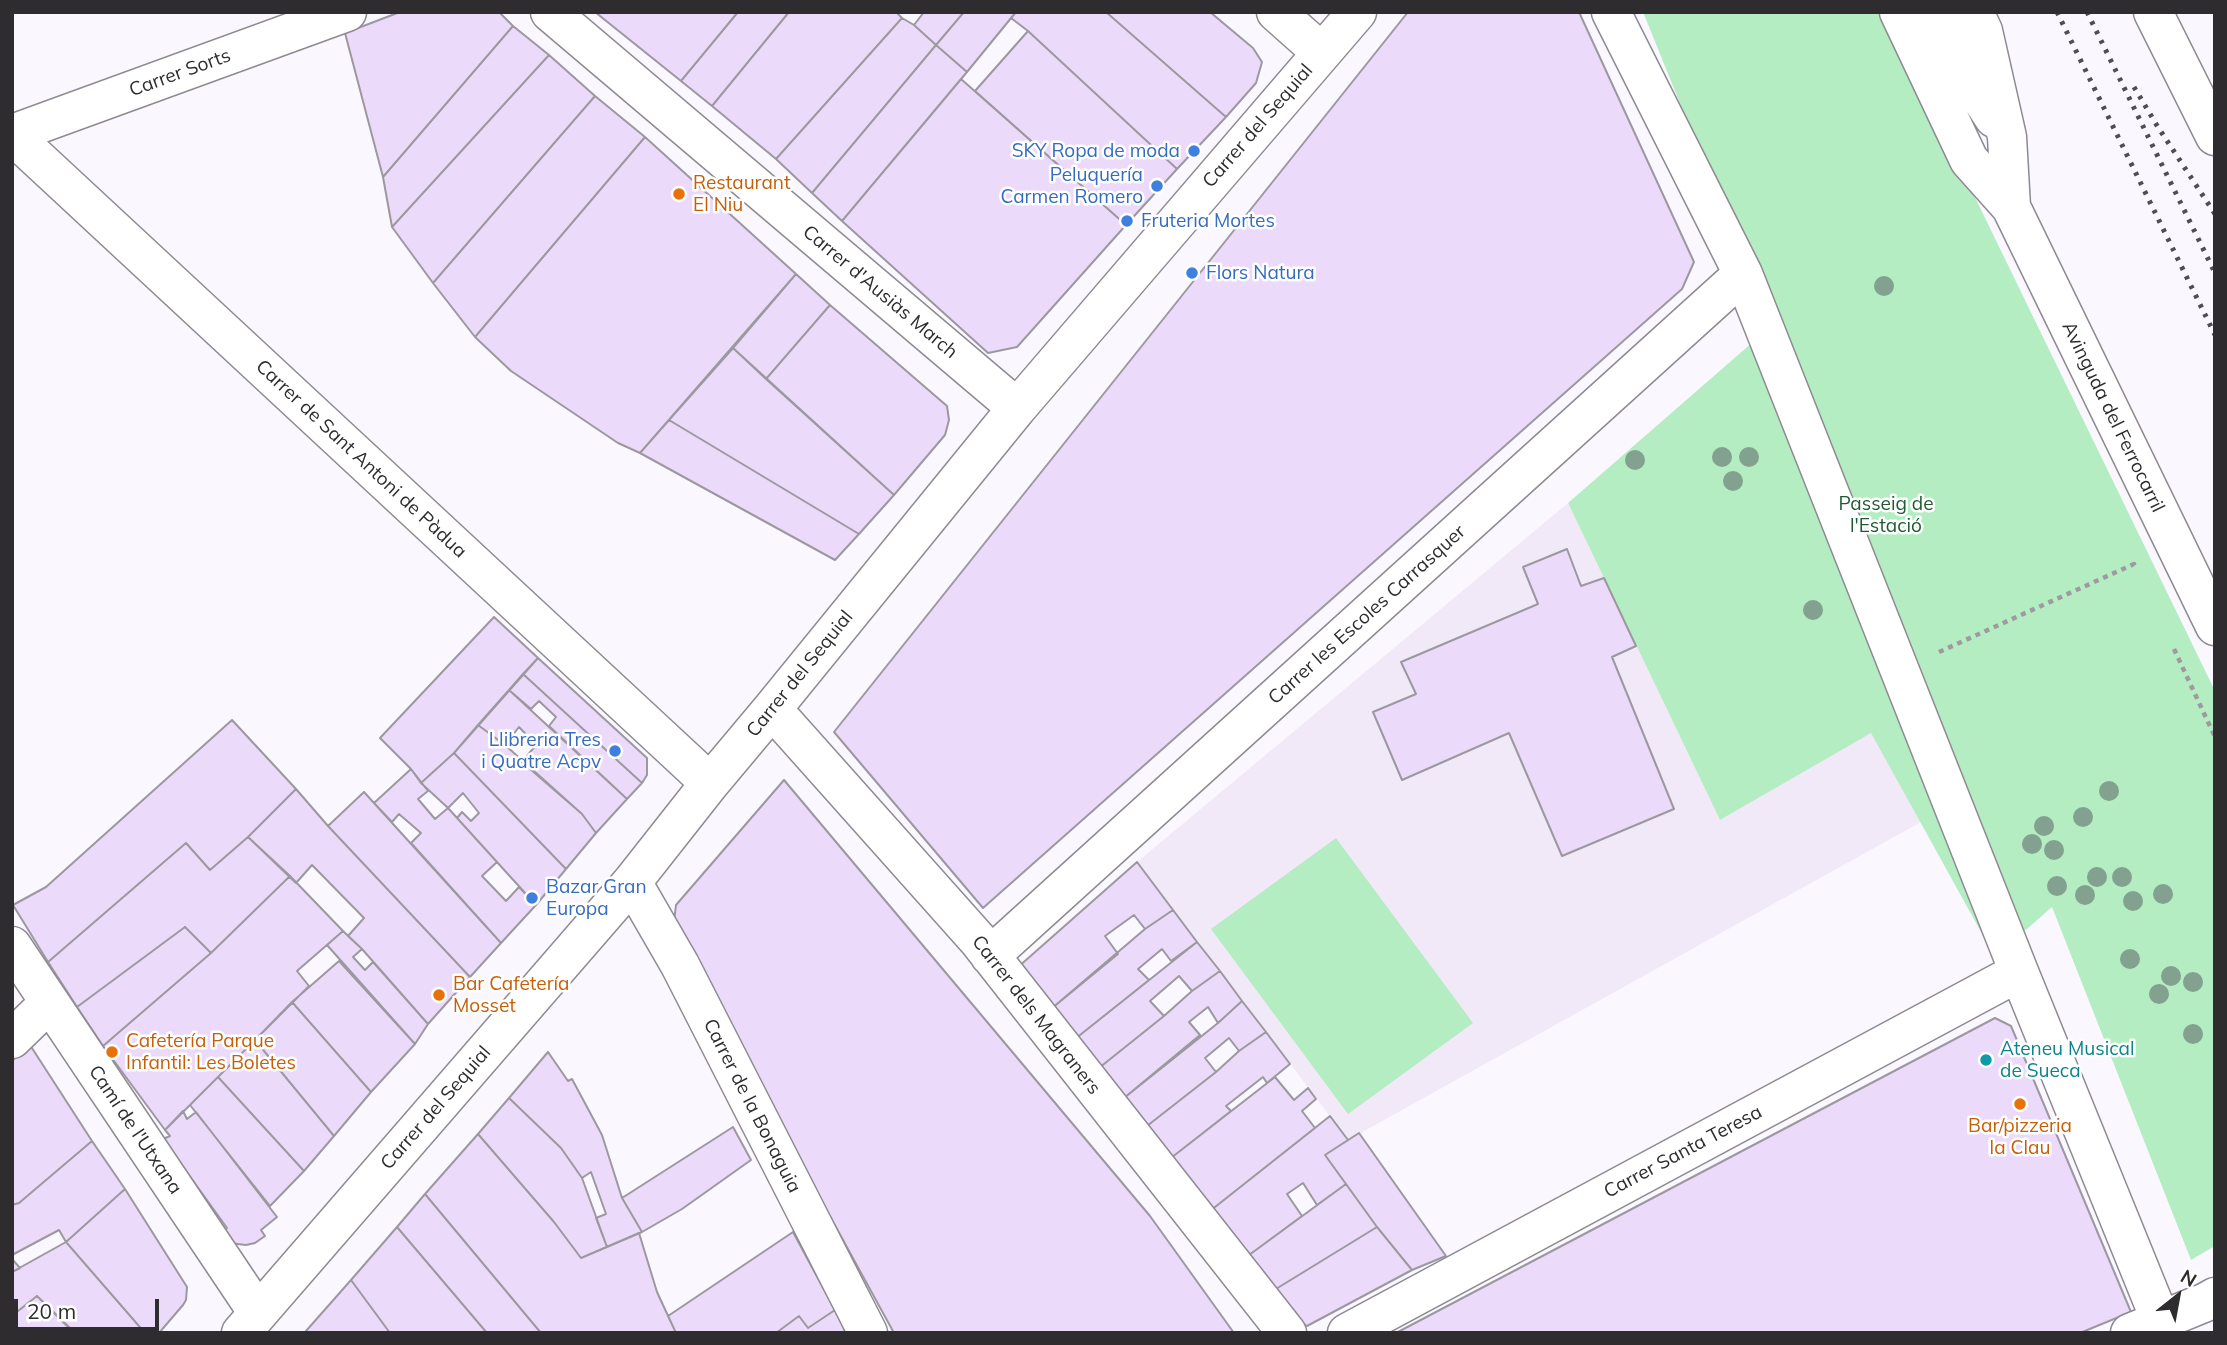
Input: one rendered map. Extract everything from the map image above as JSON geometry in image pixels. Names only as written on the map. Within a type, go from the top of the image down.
[{"type":"street","name":"Carrer Sorts","points":[[12,134],[347,12]]},
{"type":"street","name":"Carrer d'Ausiàs March","points":[[551,12],[1017,408]]},
{"type":"street","points":[[1276,12],[1321,52]]},
{"type":"street","name":"Carrer del Sequial","points":[[249,1323],[632,881],[1017,408],[1357,12]]},
{"type":"street","points":[[1611,12],[1743,274],[2019,972],[2145,1326],[2212,1307]]},
{"type":"street","points":[[1899,12],[1969,160],[2011,207]]},
{"type":"street","points":[[1935,12],[1959,66],[2007,137]]},
{"type":"street","points":[[1974,12],[1983,31],[2007,137],[2011,207]]},
{"type":"street","points":[[2153,12],[2215,136]]},
{"type":"street","name":"Carrer de Sant Antoni de Pàdua","points":[[12,134],[710,783]]},
{"type":"street","name":"Avinguda del Ferrocarril","points":[[2011,207],[2215,626]]},
{"type":"street","name":"Carrer les Escoles Carrasquer","points":[[990,956],[1743,274]]},
{"type":"street","name":"Carrer dels Magraners","points":[[772,709],[990,956],[1287,1333]]},
{"type":"street","name":"Carrer de la Bonaguia","points":[[632,881],[680,965],[868,1333]]},
{"type":"street","name":"Camí de l'Utxana","points":[[12,946],[249,1323]]},
{"type":"street","name":"Carrer Santa Teresa","points":[[1347,1333],[2019,972]]},
{"type":"street","points":[[12,1039],[49,1003]]},
{"type":"path","points":[[1899,670],[2134,564]]},
{"type":"shaded area","points":[[1568,503],[1720,820],[1871,732],[1921,822],[1348,1140],[1137,862]]},
{"type":"green space","name":"Passeig de l'Estació","points":[[1643,12],[1885,12],[2215,691],[2215,1246],[2191,1260],[2052,907],[2027,929],[1991,950],[1871,733],[1720,820],[1568,503],[1777,321],[1726,217]]},
{"type":"green space","points":[[1336,838],[1473,1023],[1348,1114],[1211,929]]},
{"type":"building","points":[[400,12],[499,12],[513,26],[383,177],[345,33]]},
{"type":"building","points":[[595,12],[738,12],[681,81]]},
{"type":"building","points":[[738,12],[789,12],[712,106],[681,81]]},
{"type":"building","points":[[789,12],[896,12],[902,18],[776,159],[712,106]]},
{"type":"building","points":[[924,12],[964,12],[936,45],[914,25]]},
{"type":"building","points":[[964,12],[1016,12],[967,72],[936,45]]},
{"type":"building","points":[[1016,12],[1106,12],[1226,117],[1177,169],[1011,18]]},
{"type":"building","points":[[1106,12],[1210,12],[1253,48],[1262,62],[1256,83],[1226,117]]},
{"type":"building","points":[[1408,12],[1579,12],[1694,262],[1682,289],[983,908],[834,732]]},
{"type":"building","points":[[902,18],[936,45],[812,193],[776,159]]},
{"type":"building","points":[[513,26],[549,55],[392,227],[383,177]]},
{"type":"building","points":[[1028,31],[1177,169],[1126,225],[975,91]]},
{"type":"building","points":[[936,45],[967,72],[842,221],[812,193]]},
{"type":"building","points":[[549,55],[595,96],[433,283],[392,227]]},
{"type":"building","points":[[961,79],[1126,225],[1017,347],[988,353],[842,221]]},
{"type":"building","points":[[595,96],[645,137],[475,337],[433,283]]},
{"type":"building","points":[[645,137],[796,274],[640,453],[618,443],[511,371],[475,337]]},
{"type":"building","points":[[796,274],[830,305],[766,379],[733,348]]},
{"type":"building","points":[[830,305],[947,406],[949,420],[945,435],[894,495],[766,379]]},
{"type":"building","points":[[733,348],[894,495],[859,534],[669,420]]},
{"type":"building","points":[[669,420],[859,534],[835,560],[640,453]]},
{"type":"building","points":[[1567,549],[1581,586],[1604,578],[1636,646],[1612,657],[1674,809],[1562,856],[1509,733],[1402,780],[1373,712],[1416,694],[1401,662],[1538,604],[1523,567]]},
{"type":"building","points":[[494,617],[538,658],[454,753],[421,783],[380,738]]},
{"type":"building","points":[[538,658],[647,758],[647,775],[642,783],[523,674]]},
{"type":"building","points":[[523,674],[642,783],[627,799],[549,726],[556,717],[539,701],[531,709],[509,690]]},
{"type":"building","points":[[509,690],[627,799],[596,833],[582,814],[522,762],[536,745],[519,727],[505,745],[478,725]]},
{"type":"building","points":[[232,720],[296,789],[210,870],[186,843],[48,962],[13,905],[46,887]]},
{"type":"building","points":[[478,725],[505,745],[582,814],[596,833],[566,869],[454,753]]},
{"type":"building","points":[[454,753],[566,869],[536,905],[457,818],[462,812],[471,821],[479,813],[463,793],[448,808],[421,783]]},
{"type":"building","points":[[411,769],[428,791],[418,799],[435,819],[448,808],[497,862],[482,876],[506,901],[519,887],[536,905],[501,943],[411,843],[421,833],[399,814],[392,822],[374,803]]},
{"type":"building","points":[[784,780],[1150,1216],[1234,1333],[894,1333],[673,930],[676,905]]},
{"type":"building","points":[[296,789],[470,977],[428,1024],[348,936],[364,918],[312,865],[296,883],[248,837]]},
{"type":"building","points":[[364,792],[501,943],[470,977],[328,826]]},
{"type":"building","points":[[248,837],[290,876],[211,953],[185,927],[77,1007],[48,962],[186,843],[210,870]]},
{"type":"building","points":[[1137,862],[1173,910],[1145,929],[1134,915],[1105,936],[1118,954],[1051,1009],[1017,968]]},
{"type":"building","points":[[290,876],[343,931],[297,971],[309,986],[165,1130],[103,1046],[211,953]]},
{"type":"building","points":[[1173,910],[1197,942],[1171,961],[1162,949],[1138,969],[1149,980],[1075,1039],[1051,1009],[1145,929]]},
{"type":"building","points":[[185,927],[211,953],[103,1046],[77,1007]]},
{"type":"building","points":[[343,931],[362,949],[353,957],[365,970],[373,962],[428,1024],[415,1044],[327,945]]},
{"type":"building","points":[[1197,942],[1220,971],[1192,991],[1179,976],[1150,1001],[1164,1016],[1099,1068],[1075,1039]]},
{"type":"building","points":[[339,961],[415,1044],[371,1092],[292,1002]]},
{"type":"building","points":[[1220,971],[1242,1001],[1218,1023],[1208,1007],[1189,1022],[1200,1035],[1124,1098],[1099,1068]]},
{"type":"building","points":[[1242,1001],[1266,1032],[1239,1051],[1229,1038],[1205,1058],[1216,1072],[1147,1126],[1124,1098]]},
{"type":"building","points":[[292,1002],[371,1092],[334,1136],[255,1040]]},
{"type":"building","points":[[1995,1018],[2011,1026],[2131,1312],[2080,1333],[1396,1333]]},
{"type":"building","points":[[1266,1032],[1290,1064],[1267,1083],[1263,1077],[1226,1106],[1231,1111],[1171,1158],[1147,1126]]},
{"type":"building","points":[[255,1040],[334,1136],[304,1171],[218,1077]]},
{"type":"building","points":[[28,1045],[92,1141],[19,1203],[12,1205],[12,1061]]},
{"type":"building","points":[[548,1052],[568,1081],[572,1079],[602,1135],[622,1198],[642,1232],[607,1247],[596,1218],[606,1214],[591,1172],[582,1178],[561,1148],[509,1098]]},
{"type":"building","points":[[218,1077],[304,1171],[270,1206],[190,1105]]},
{"type":"building","points":[[1275,1077],[1294,1100],[1308,1088],[1316,1099],[1302,1111],[1315,1128],[1210,1211],[1171,1158]]},
{"type":"building","points":[[509,1098],[561,1148],[582,1178],[607,1247],[581,1258],[554,1222],[478,1134]]},
{"type":"building","points":[[183,1111],[187,1119],[196,1112],[277,1217],[261,1230],[265,1236],[255,1243],[229,1243],[220,1234],[227,1228],[163,1139],[170,1136],[165,1130]]},
{"type":"building","points":[[1330,1116],[1348,1140],[1325,1155],[1346,1184],[1317,1205],[1303,1183],[1287,1194],[1302,1216],[1245,1258],[1210,1211]]},
{"type":"building","points":[[733,1127],[751,1160],[682,1209],[642,1232],[622,1198]]},
{"type":"building","points":[[1359,1133],[1446,1256],[1412,1270],[1325,1155]]},
{"type":"building","points":[[478,1134],[554,1222],[581,1258],[639,1233],[657,1292],[676,1333],[541,1333],[425,1194]]},
{"type":"building","points":[[92,1141],[125,1189],[66,1242],[59,1230],[12,1255],[12,1205],[19,1203]]},
{"type":"building","points":[[1346,1184],[1377,1227],[1271,1292],[1245,1258]]},
{"type":"building","points":[[125,1189],[187,1287],[183,1305],[159,1333],[145,1333],[66,1242]]},
{"type":"building","points":[[425,1194],[541,1333],[487,1333],[397,1227]]},
{"type":"building","points":[[397,1227],[487,1333],[390,1333],[351,1280]]},
{"type":"building","points":[[1377,1227],[1412,1270],[1307,1326],[1289,1319],[1271,1292]]},
{"type":"building","points":[[793,1232],[835,1310],[808,1328],[799,1316],[776,1333],[676,1333],[668,1316]]},
{"type":"building","points":[[66,1242],[145,1333],[74,1333],[37,1296],[18,1311],[12,1308],[12,1272]]},
{"type":"building","points":[[12,1259],[20,1268],[12,1272]]},
{"type":"building","points":[[351,1280],[390,1333],[308,1333],[306,1331]]},
{"type":"building","points":[[37,1296],[71,1329],[68,1333],[12,1333],[12,1308],[18,1311]]},
{"type":"building","points":[[835,1310],[846,1333],[776,1333],[799,1316],[808,1328]]},
{"type":"railway","points":[[2057,12],[2215,335]]},
{"type":"railway","points":[[2087,12],[2215,273]]},
{"type":"railway","points":[[2134,87],[2215,214]]},
{"type":"place","name":"SKY Ropa de moda","points":[[1194,151]]},
{"type":"place","name":"Peluquería Carmen Romero","points":[[1157,186]]},
{"type":"place","name":"Restaurant El Niu","points":[[679,194]]},
{"type":"place","name":"Fruteria Mortes","points":[[1127,221]]},
{"type":"place","name":"Flors Natura","points":[[1192,273]]},
{"type":"place","name":"Llibreria Tres i Quatre Acpv","points":[[615,751]]},
{"type":"place","name":"Bazar Gran Europa","points":[[532,898]]},
{"type":"place","name":"Bar Cafetería Mosset","points":[[439,995]]},
{"type":"place","name":"Cafetería Parque Infantil: Les Boletes","points":[[112,1052]]},
{"type":"place","name":"Ateneu Musical de Sueca","points":[[1986,1060]]},
{"type":"place","name":"Bar/pizzeria la Clau","points":[[2020,1104]]}]
